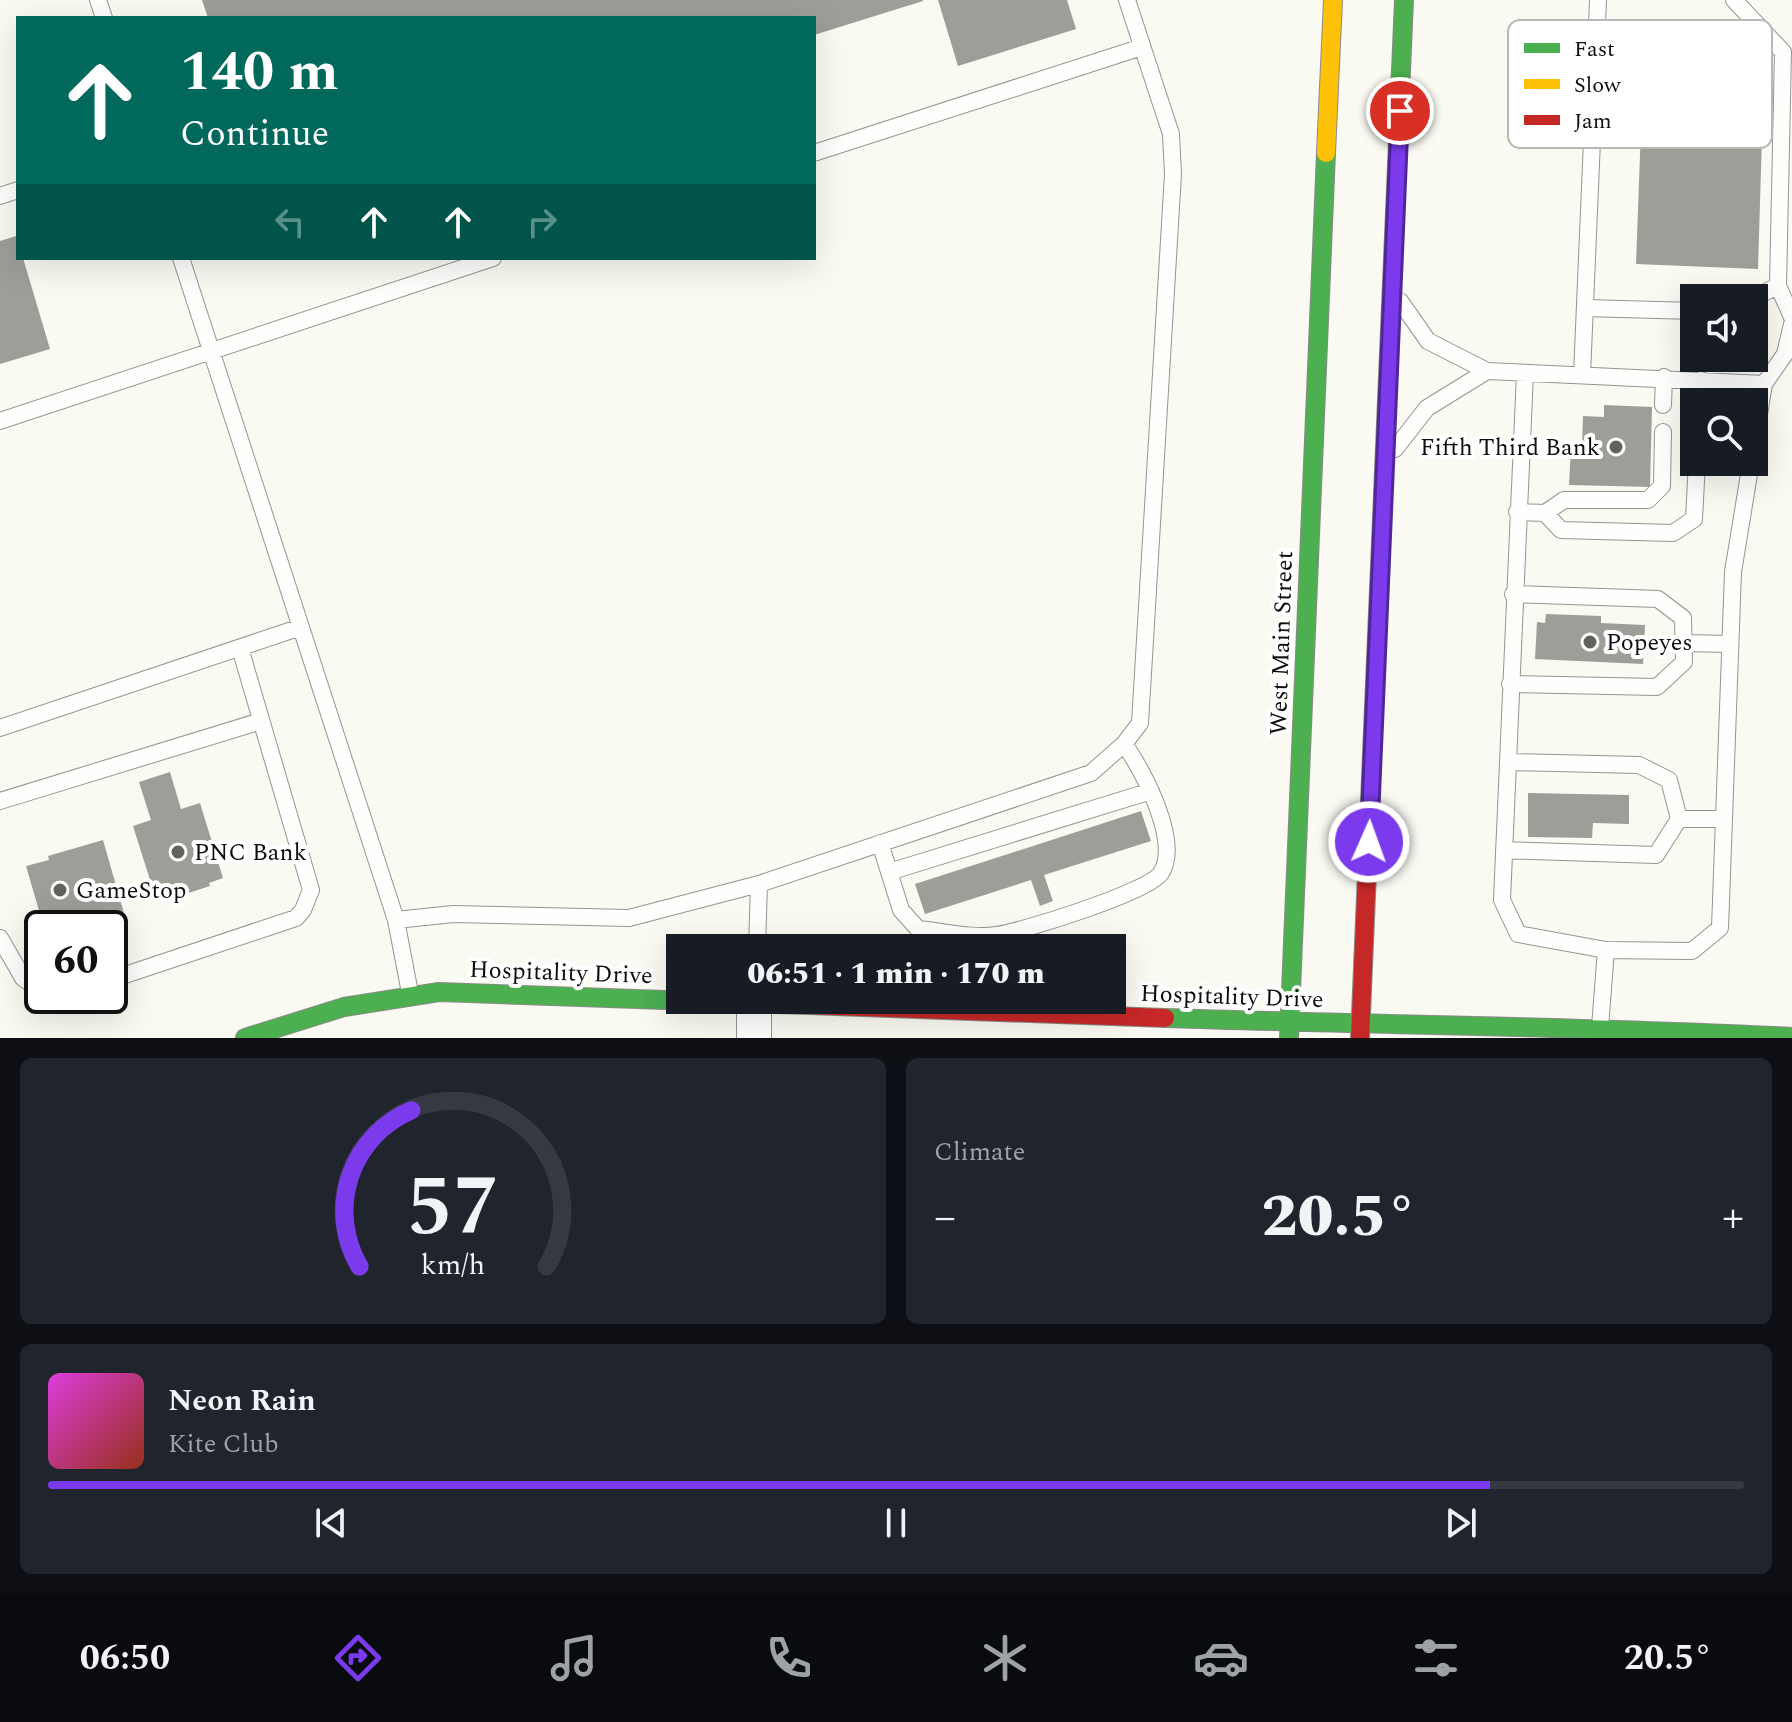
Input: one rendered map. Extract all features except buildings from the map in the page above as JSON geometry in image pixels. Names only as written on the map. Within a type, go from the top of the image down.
[{"type":"main road","name":"West Main Street","points":[[1289,1030],[1333,0]]},
{"type":"main road","points":[[1360,1031],[1404,0]]},
{"type":"main road","name":"Hospitality Drive","points":[[245,1038],[344,1007],[439,992],[666,999]]},
{"type":"main road","name":"Hospitality Drive","points":[[983,1014],[1289,1030],[1600,1027],[1792,1037]]},
{"type":"street","points":[[754,1014],[754,1038]]},
{"type":"lane","points":[[396,920],[453,914],[629,918],[759,884],[1091,773],[1124,744],[1140,723],[1173,174],[1171,134],[1127,0]]},
{"type":"lane","points":[[1597,20],[1598,0]]},
{"type":"lane","points":[[1734,0],[1753,20]]},
{"type":"lane","points":[[1772,40],[1783,52],[1778,286],[1792,317]]},
{"type":"lane","points":[[816,152],[1142,47]]},
{"type":"lane","points":[[1582,375],[1592,148]]},
{"type":"lane","points":[[182,260],[396,920],[410,996]]},
{"type":"lane","points":[[0,421],[487,260]]},
{"type":"lane","points":[[1768,291],[1778,286]]},
{"type":"lane","points":[[1393,290],[1428,341],[1487,371],[1764,384]]},
{"type":"lane","points":[[1585,308],[1680,311]]},
{"type":"lane","points":[[1763,388],[1785,354],[1792,324]]},
{"type":"lane","points":[[1385,463],[1427,408],[1487,371]]},
{"type":"lane","points":[[1525,373],[1502,900],[1518,934],[1606,950],[1692,951],[1720,928],[1733,572],[1749,476]]},
{"type":"lane","points":[[1663,405],[1664,377]]},
{"type":"lane","points":[[1701,380],[1701,388]]},
{"type":"lane","points":[[1517,512],[1545,513],[1564,500],[1648,500],[1662,486],[1663,432]]},
{"type":"lane","points":[[1545,513],[1561,530],[1673,533],[1694,519],[1696,476]]},
{"type":"lane","points":[[1510,684],[1657,687],[1684,662],[1683,618],[1658,599],[1513,594]]},
{"type":"lane","points":[[0,728],[301,627]]},
{"type":"lane","points":[[1683,643],[1730,644]]},
{"type":"lane","points":[[128,974],[296,918],[311,890],[240,648]]},
{"type":"lane","points":[[0,801],[261,721]]},
{"type":"lane","points":[[880,843],[901,910],[918,929],[995,936],[1139,891],[1161,874],[1168,849],[1145,772],[1124,744]]},
{"type":"lane","points":[[1504,850],[1656,855],[1679,819],[1669,780],[1639,765],[1508,762]]},
{"type":"lane","points":[[889,872],[1151,791]]},
{"type":"lane","points":[[1679,819],[1723,819]]},
{"type":"lane","points":[[757,934],[759,884]]},
{"type":"lane","points":[[0,938],[24,979]]},
{"type":"lane","points":[[1600,1027],[1606,950]]},
{"type":"traffic: fast","points":[[1373,730],[1404,0]]},
{"type":"traffic: fast","points":[[1289,1038],[1326,153]]},
{"type":"traffic: fast","points":[[245,1038],[344,1007],[439,992],[666,1000]]},
{"type":"traffic: fast","points":[[1165,1018],[1792,1037]]},
{"type":"traffic: slow","points":[[1326,153],[1333,0]]},
{"type":"traffic: jam","points":[[1360,1038],[1373,730]]},
{"type":"traffic: jam","points":[[1055,1014],[1165,1018]]},
{"type":"place","name":"Fifth Third Bank","points":[[1616,447]]},
{"type":"place","name":"Popeyes","points":[[1590,642]]},
{"type":"place","name":"PNC Bank","points":[[178,852]]},
{"type":"place","name":"GameStop","points":[[60,890]]},
{"type":"route","points":[[1369,842],[1400,111]]}]
